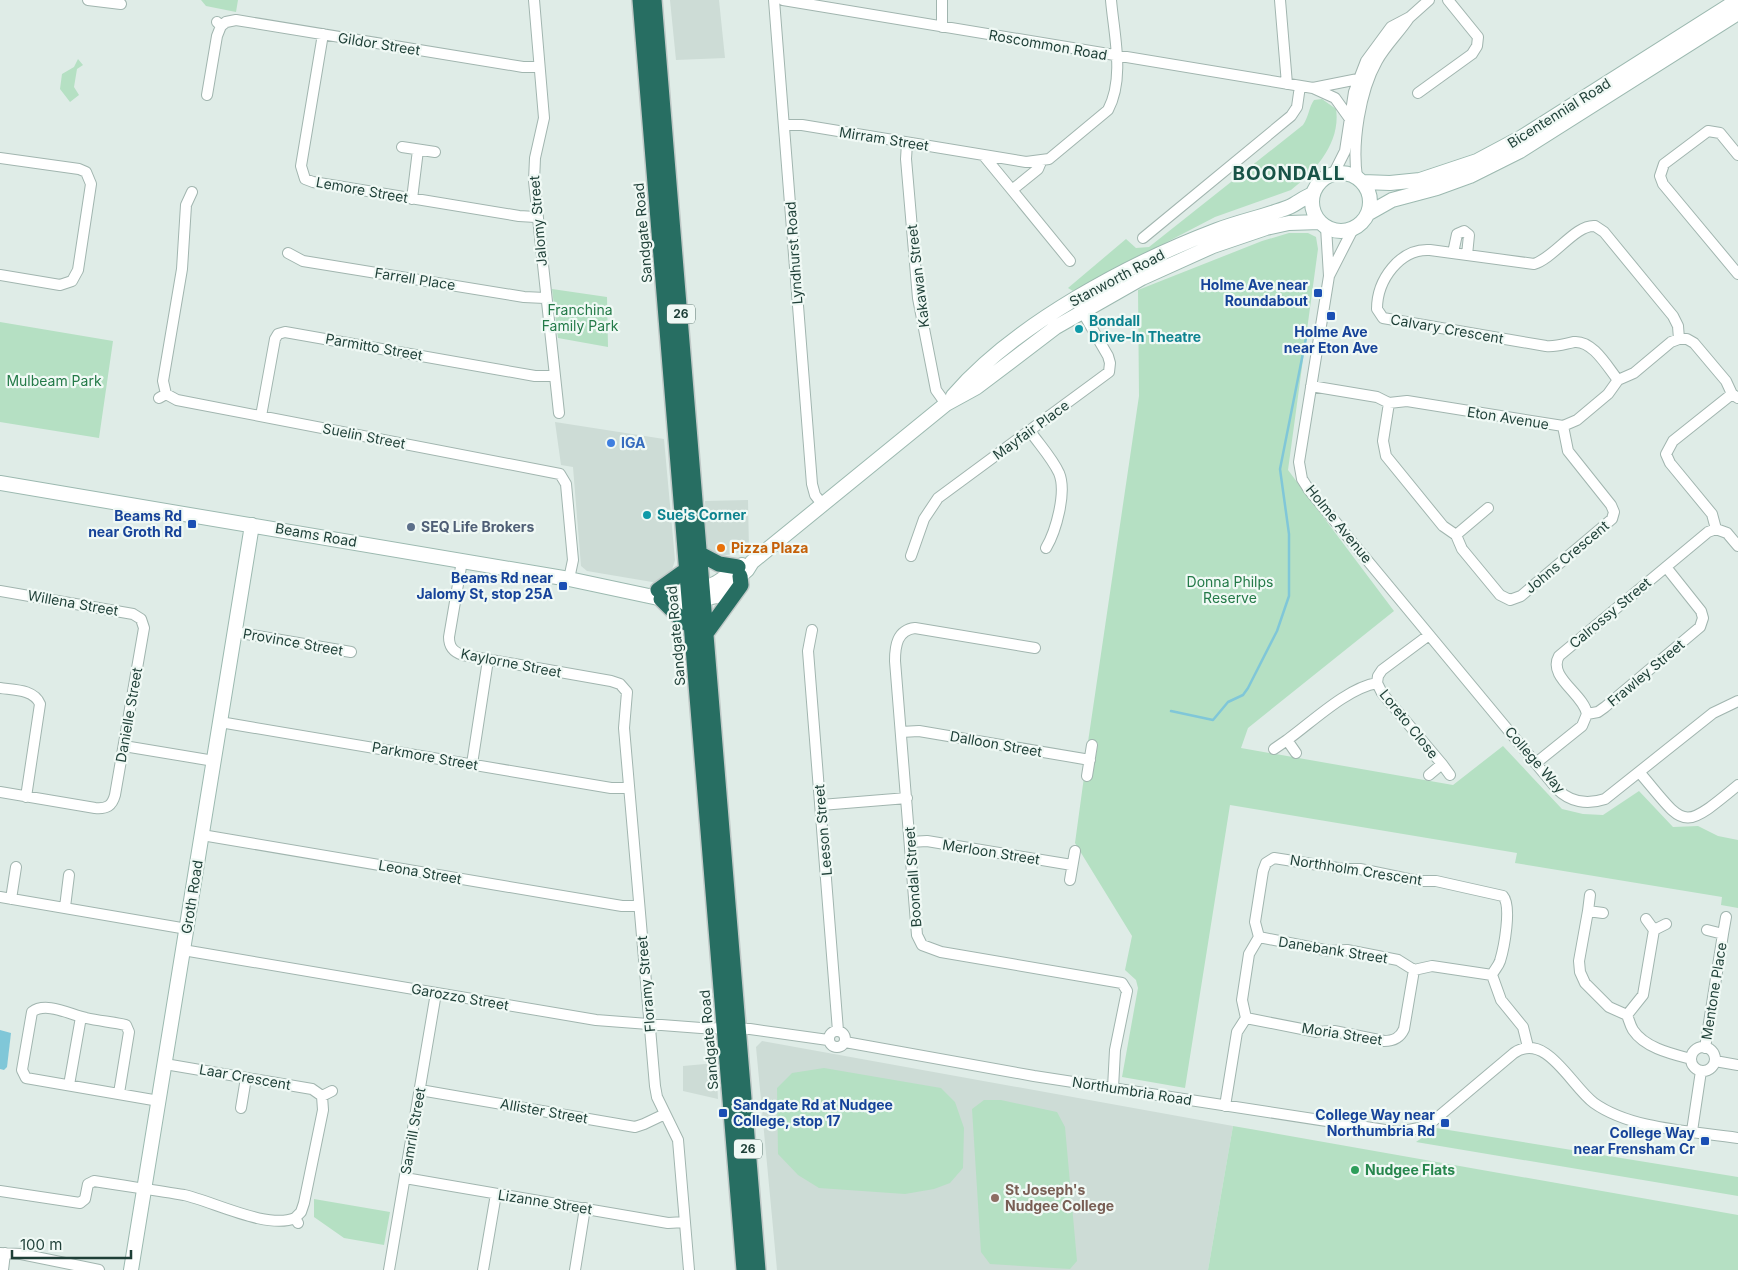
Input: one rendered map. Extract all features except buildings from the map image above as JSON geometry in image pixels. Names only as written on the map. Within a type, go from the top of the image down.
[{"type":"highway","name":"Sandgate Road","points":[[640,0],[686,570],[707,632],[744,1270]]},
{"type":"highway","name":"Sandgate Road","points":[[654,0],[700,554],[691,626],[731,1028],[758,1270]]},
{"type":"highway","points":[[700,554],[739,572],[741,585],[707,632]]},
{"type":"highway","points":[[686,570],[659,595],[680,619],[691,626]]},
{"type":"main road","name":"Bicentennial Road","points":[[1360,179],[1390,184],[1420,180],[1483,158],[1522,137],[1738,0]]},
{"type":"main road","name":"Bicentennial Road","points":[[1369,213],[1392,200],[1437,188],[1470,176],[1520,151],[1738,13]]},
{"type":"main road","points":[[1334,173],[1350,173],[1360,179],[1370,196],[1369,213],[1360,225],[1344,231],[1323,224],[1312,204],[1313,194],[1320,181],[1334,173]]},
{"type":"main road","name":"Stanworth Road","points":[[1079,305],[1116,276],[1169,250],[1218,230],[1290,206],[1313,194]]},
{"type":"main road","name":"Stanworth Road","points":[[696,595],[718,596],[739,572],[946,404],[970,377],[1014,341],[1079,305],[1222,243],[1278,224],[1323,224]]},
{"type":"main road","name":"Beams Road","points":[[0,482],[252,524],[631,591],[659,595],[696,595]]},
{"type":"main road","name":"Groth Road","points":[[131,1270],[252,524]]},
{"type":"street","points":[[88,0],[121,4]]},
{"type":"street","name":"Jalomy Street","points":[[534,0],[544,118],[534,167],[536,217],[559,413]]},
{"type":"street","name":"Lyndhurst Road","points":[[774,0],[812,484],[816,496],[822,504]]},
{"type":"street","name":"Roscommon Road","points":[[783,0],[1117,57],[1313,88],[1334,98],[1350,119]]},
{"type":"street","points":[[942,0],[942,27]]},
{"type":"street","points":[[1012,190],[1038,169],[1042,162],[1053,156],[1108,110],[1114,94],[1119,62],[1111,0]]},
{"type":"street","points":[[1280,0],[1287,84]]},
{"type":"street","points":[[1360,179],[1356,145],[1369,79],[1382,54],[1410,17],[1430,0]]},
{"type":"street","points":[[1418,93],[1472,54],[1477,46],[1478,37],[1448,0]]},
{"type":"street","points":[[1334,173],[1345,151],[1358,79],[1372,50],[1391,27],[1410,17]]},
{"type":"street","name":"Gildor Street","points":[[207,96],[218,24],[233,20],[523,67],[540,67]]},
{"type":"street","name":"Lemore Street","points":[[323,34],[301,166],[302,174],[307,180],[519,216],[536,217]]},
{"type":"street","name":"Roscommon Road","points":[[1313,88],[1358,79]]},
{"type":"street","name":"Stanworth Road","points":[[1143,238],[1294,112],[1298,105],[1300,86]]},
{"type":"street","name":"Mirram Street","points":[[785,126],[802,125],[984,156],[1026,162],[1042,162]]},
{"type":"street","points":[[1738,155],[1720,133],[1708,131],[1664,164],[1660,176],[1663,184],[1738,274]]},
{"type":"street","name":"Kakawan Street","points":[[907,143],[906,159],[918,298],[936,390],[946,404]]},
{"type":"street","points":[[402,147],[435,152]]},
{"type":"street","points":[[412,198],[418,150]]},
{"type":"street","points":[[984,156],[1070,261]]},
{"type":"street","points":[[0,158],[79,168],[88,175],[91,189],[78,270],[72,281],[60,285],[0,275]]},
{"type":"street","name":"Suelin Street","points":[[192,192],[186,205],[182,269],[163,381],[163,396],[551,472],[563,477],[566,484],[573,560],[569,579]]},
{"type":"street","name":"Holme Avenue","points":[[1323,224],[1329,276],[1299,462],[1304,483],[1430,634]]},
{"type":"street","name":"Calvary Crescent","points":[[1618,380],[1592,349],[1580,342],[1546,346],[1387,320],[1380,315],[1377,305],[1380,285],[1401,259],[1412,252],[1423,249],[1534,264],[1548,258],[1586,227],[1600,228],[1673,316],[1678,326],[1679,339]]},
{"type":"street","name":"Holme Avenue","points":[[1329,276],[1353,228]]},
{"type":"street","points":[[1453,253],[1457,234],[1464,231],[1469,235],[1467,255]]},
{"type":"street","name":"Farrell Place","points":[[288,253],[303,261],[524,297],[545,298]]},
{"type":"street","name":"Mayfair Place","points":[[911,556],[924,519],[938,498],[1101,380],[1110,369],[1108,356],[1079,305]]},
{"type":"street","name":"Parmitto Street","points":[[261,416],[274,343],[278,334],[285,332],[535,376],[554,376]]},
{"type":"street","points":[[1679,339],[1687,339],[1694,343],[1726,381],[1735,396],[1673,441],[1666,454],[1670,463],[1714,518],[1716,529],[1727,533],[1738,546]]},
{"type":"street","name":"Eton Avenue","points":[[1311,386],[1377,397],[1389,403],[1407,401],[1563,426],[1577,420],[1608,394],[1618,380],[1634,373],[1668,344],[1679,339]]},
{"type":"street","name":"Johns Crescent","points":[[1389,403],[1383,441],[1386,456],[1443,526],[1456,535],[1462,549],[1500,595],[1510,600],[1521,596],[1610,522],[1613,516],[1613,508],[1568,451],[1563,426]]},
{"type":"street","points":[[1030,431],[1055,465],[1061,479],[1055,531],[1046,548]]},
{"type":"street","points":[[1456,535],[1488,508]]},
{"type":"street","name":"Calrossy Street","points":[[1587,714],[1583,704],[1560,675],[1556,666],[1557,659],[1708,532],[1716,529]]},
{"type":"street","name":"Kaylorne Street","points":[[462,561],[449,644],[452,650],[460,655],[611,681],[623,686],[627,692]]},
{"type":"street","name":"Frawley Street","points":[[1536,763],[1582,726],[1587,714],[1598,712],[1605,707],[1702,624],[1703,614],[1666,567]]},
{"type":"street","name":"Willena Street","points":[[0,591],[128,612],[137,615],[142,621]]},
{"type":"street","name":"Danielle Street","points":[[26,797],[95,808],[108,807],[114,798],[144,631],[142,621]]},
{"type":"street","name":"Boondall Street","points":[[1035,648],[915,628],[904,632],[898,641],[895,652],[917,935],[920,942],[926,948],[941,952],[1116,981],[1124,985],[1127,991],[1115,1050],[1113,1088]]},
{"type":"street","name":"Leeson Street","points":[[812,630],[808,650],[838,1031]]},
{"type":"street","name":"Province Street","points":[[235,632],[352,652]]},
{"type":"street","points":[[1274,749],[1354,691],[1377,683],[1382,670],[1430,634]]},
{"type":"street","name":"College Way","points":[[1430,634],[1561,793],[1575,801],[1586,802],[1605,799],[1640,773],[1713,712],[1738,701]]},
{"type":"street","points":[[472,764],[488,660]]},
{"type":"street","name":"Loreto Close","points":[[1377,683],[1382,693],[1450,775]]},
{"type":"street","points":[[0,688],[33,694],[40,704],[26,797],[0,792]]},
{"type":"street","name":"Floramy Street","points":[[627,692],[624,728],[655,1092],[678,1140],[689,1270]]},
{"type":"street","name":"Parkmore Street","points":[[220,722],[611,788],[629,788]]},
{"type":"street","name":"Dalloon Street","points":[[901,732],[919,731],[1090,760]]},
{"type":"street","points":[[1288,740],[1296,753]]},
{"type":"street","points":[[1087,776],[1092,745]]},
{"type":"street","points":[[124,746],[214,761]]},
{"type":"street","name":"Loreto Close","points":[[1428,775],[1442,764]]},
{"type":"street","points":[[1640,773],[1671,811],[1684,818],[1694,818],[1703,814],[1738,785]]},
{"type":"street","points":[[821,805],[907,798]]},
{"type":"street","name":"Leona Street","points":[[202,835],[622,906],[639,906]]},
{"type":"street","name":"Merloon Street","points":[[910,842],[927,841],[1072,866]]},
{"type":"street","points":[[1070,880],[1075,851]]},
{"type":"street","name":"Northholm Crescent","points":[[1259,937],[1255,918],[1263,871],[1269,860],[1281,857],[1344,869],[1360,869],[1418,882],[1434,881],[1493,892],[1503,896],[1508,904],[1500,960],[1492,975]]},
{"type":"street","points":[[11,899],[16,867]]},
{"type":"street","points":[[65,908],[69,875]]},
{"type":"street","points":[[1590,895],[1579,961],[1580,972],[1585,983],[1609,1007],[1627,1015],[1633,1030],[1647,1043],[1661,1050],[1692,1059]]},
{"type":"street","points":[[0,897],[187,929]]},
{"type":"street","points":[[1588,910],[1603,913]]},
{"type":"street","name":"Mentone Place","points":[[1705,1048],[1726,917]]},
{"type":"street","points":[[1627,1015],[1643,995],[1654,930],[1646,919]]},
{"type":"street","points":[[1654,930],[1666,924]]},
{"type":"street","name":"Mentone Place","points":[[1707,930],[1723,934]]},
{"type":"street","points":[[1225,1106],[1237,1032],[1246,1018],[1242,1000],[1249,954],[1259,937]]},
{"type":"street","name":"Danebank Street","points":[[1259,937],[1330,951],[1347,950],[1398,960],[1414,970]]},
{"type":"street","name":"Garozzo Street","points":[[183,950],[596,1020],[731,1028]]},
{"type":"street","points":[[1414,970],[1432,966],[1492,975],[1501,1000],[1523,1027],[1528,1047],[1537,1048],[1548,1054],[1588,1098],[1608,1112],[1632,1121],[1738,1138]]},
{"type":"street","name":"Moria Street","points":[[1246,1018],[1317,1032],[1334,1031],[1384,1041],[1392,1040],[1400,1036],[1404,1029],[1414,970]]},
{"type":"street","name":"Samrill Street","points":[[389,1270],[436,993]]},
{"type":"street","points":[[119,1093],[129,1028],[124,1025],[81,1017],[73,1013],[42,1008],[34,1010],[30,1018],[22,1074],[30,1080],[159,1101]]},
{"type":"street","points":[[69,1085],[81,1017]]},
{"type":"street","points":[[731,1028],[828,1040]]},
{"type":"street","points":[[838,1031],[844,1035],[845,1042],[835,1048],[830,1045],[828,1040],[831,1033],[838,1031]]},
{"type":"street","name":"Northumbria Road","points":[[845,1042],[877,1050],[1390,1132],[1419,1128],[1438,1118],[1517,1051],[1528,1047]]},
{"type":"street","points":[[1705,1048],[1712,1051],[1715,1061],[1709,1070],[1701,1071],[1695,1068],[1692,1059],[1694,1052],[1705,1048]]},
{"type":"street","points":[[1715,1061],[1738,1065]]},
{"type":"street","name":"Laar Crescent","points":[[165,1064],[312,1089],[322,1096]]},
{"type":"street","points":[[1692,1131],[1701,1071]]},
{"type":"street","points":[[241,1108],[246,1078]]},
{"type":"street","name":"Allister Street","points":[[420,1090],[635,1126],[665,1114]]},
{"type":"street","points":[[0,1191],[80,1203],[85,1199],[88,1184],[92,1182],[185,1196],[245,1214],[283,1220],[297,1220],[304,1203],[324,1110],[322,1096],[332,1091]]},
{"type":"street","name":"Lizanne Street","points":[[405,1178],[668,1223],[685,1222]]},
{"type":"street","points":[[483,1270],[496,1194]]},
{"type":"street","points":[[575,1270],[585,1208]]},
{"type":"street","points":[[3,1270],[3,1253],[99,1270]]},
{"type":"shaded area","points":[[670,0],[719,0],[725,58],[676,60]]},
{"type":"shaded area","name":"Sue's Corner","points":[[555,422],[664,439],[675,560],[671,573],[658,583],[587,571],[581,566],[573,467],[561,465]]},
{"type":"shaded area","points":[[748,500],[749,550],[718,557],[707,548],[705,501]]},
{"type":"shaded area","name":"St Joseph's Nudgee College","points":[[762,1041],[1233,1126],[1208,1270],[777,1270],[756,1047]]},
{"type":"shaded area","points":[[716,1063],[718,1099],[683,1091],[683,1066]]},
{"type":"green space","points":[[201,0],[238,0],[236,12],[206,6]]},
{"type":"green space","points":[[78,59],[83,65],[77,69],[74,87],[79,95],[70,102],[60,89],[62,74],[74,67]]},
{"type":"green space","points":[[1322,99],[1336,109],[1335,133],[1331,144],[1318,165],[1291,190],[1215,217],[1073,291],[1068,288],[1126,239],[1136,248],[1149,247],[1303,125],[1314,100]]},
{"type":"green space","name":"Donna Philps Reserve","points":[[1289,233],[1308,233],[1316,237],[1318,249],[1288,470],[1394,611],[1248,728],[1241,748],[1453,785],[1503,746],[1562,809],[1583,814],[1603,815],[1639,791],[1673,827],[1698,826],[1718,836],[1738,840],[1738,908],[1721,905],[1722,897],[1515,863],[1517,853],[1230,805],[1185,1088],[1122,1077],[1138,988],[1136,980],[1125,970],[1132,936],[1075,843],[1084,777],[1092,778],[1098,743],[1088,742],[1139,396],[1138,290],[1262,241]]},
{"type":"green space","name":"Franchina Family Park","points":[[552,289],[607,297],[608,347],[558,338]]},
{"type":"green space","name":"Mulbeam Park","points":[[0,322],[113,341],[99,438],[0,422]]},
{"type":"green space","points":[[824,1068],[941,1088],[955,1102],[964,1128],[963,1168],[950,1183],[934,1189],[905,1194],[819,1188],[798,1175],[778,1154],[777,1088],[792,1073]]},
{"type":"green space","points":[[984,1100],[1001,1100],[1057,1112],[1065,1127],[1077,1261],[1070,1269],[990,1264],[981,1252],[972,1109]]},
{"type":"green space","name":"Nudgee Flats","points":[[1233,1126],[1738,1215],[1738,1270],[1208,1270]]},
{"type":"green space","points":[[1436,1128],[1738,1177],[1738,1196],[1416,1142]]},
{"type":"green space","points":[[314,1199],[390,1212],[384,1245],[344,1238],[314,1217]]},
{"type":"water","points":[[0,1030],[11,1033],[7,1067],[4,1070],[0,1069]]},
{"type":"waterway","points":[[1171,711],[1213,720],[1228,702],[1243,695],[1277,631],[1289,596],[1289,534],[1280,469],[1307,333]]},
{"type":"place","name":"Holme Ave near Roundabout","points":[[1318,293]]},
{"type":"place","name":"Holme Ave near Eton Ave","points":[[1331,316]]},
{"type":"place","name":"Bondall Drive-In Theatre","points":[[1079,329]]},
{"type":"place","name":"IGA","points":[[611,443]]},
{"type":"place","name":"Sue's Corner","points":[[647,515]]},
{"type":"place","name":"Beams Rd near Groth Rd","points":[[192,524]]},
{"type":"place","name":"SEQ Life Brokers","points":[[411,527]]},
{"type":"place","name":"Pizza Plaza","points":[[721,548]]},
{"type":"place","name":"Beams Rd near Jalomy St, stop 25A","points":[[563,586]]},
{"type":"place","name":"Sandgate Rd at Nudgee College, stop 17","points":[[723,1113]]},
{"type":"place","name":"College Way near Northumbria Rd","points":[[1445,1123]]},
{"type":"place","name":"College Way near Frensham Cr","points":[[1705,1141]]},
{"type":"place","name":"Nudgee Flats","points":[[1355,1170]]},
{"type":"place","name":"St Joseph's Nudgee College","points":[[995,1198]]},
{"type":"district","name":"BOONDALL","points":[[1289,173]]}]
